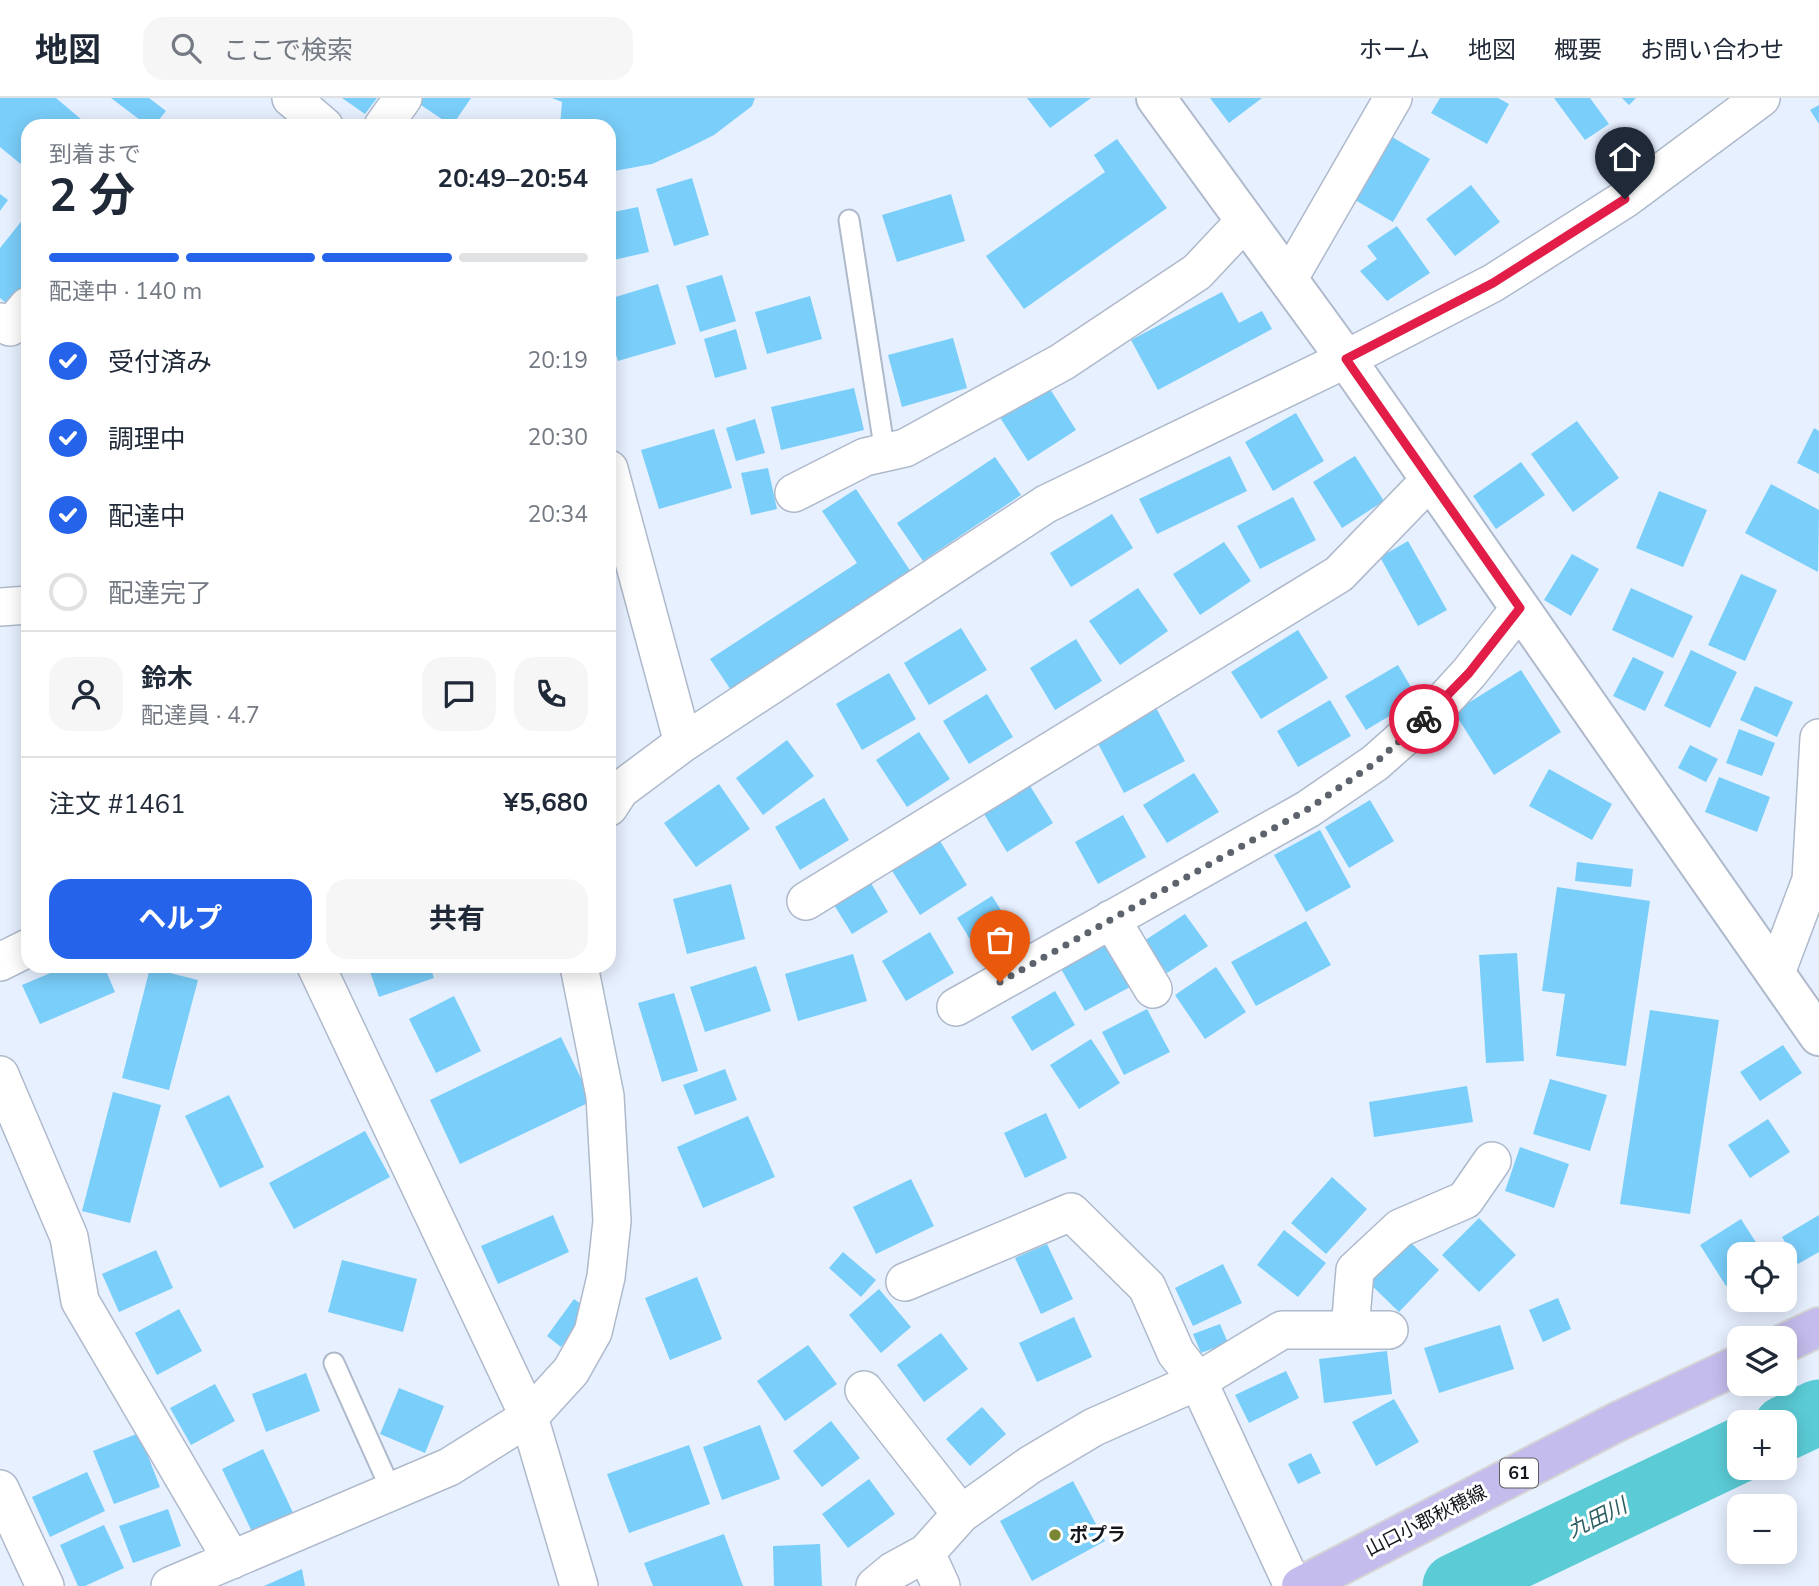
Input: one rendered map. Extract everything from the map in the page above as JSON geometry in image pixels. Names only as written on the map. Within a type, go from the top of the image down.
[{"type":"main road","points":[[1797,1337],[1819,1327]]},
{"type":"main road","name":"山口小郡秋穂線","points":[[1301,1586],[1617,1422],[1727,1370]]},
{"type":"street","points":[[291,98],[316,119]]},
{"type":"street","points":[[1156,98],[1346,359],[1819,1036]]},
{"type":"street","points":[[1289,280],[1393,98]]},
{"type":"street","points":[[616,796],[620,790],[683,743],[1046,504],[1346,359],[1493,283],[1625,199],[1761,98]]},
{"type":"street","points":[[794,493],[865,457],[905,448],[1062,362],[1196,272],[1245,221]]},
{"type":"street","points":[[0,322],[10,327],[21,314]]},
{"type":"street","points":[[806,901],[1339,573],[1430,480]]},
{"type":"street","points":[[616,495],[683,743]]},
{"type":"street","points":[[0,607],[21,606]]},
{"type":"street","points":[[956,1007],[1308,809],[1375,763],[1453,691],[1520,608]]},
{"type":"street","points":[[1776,973],[1811,880],[1819,737]]},
{"type":"street","points":[[1111,919],[1153,989]]},
{"type":"street","points":[[0,962],[21,952]]},
{"type":"street","points":[[319,973],[529,1417],[579,1586]]},
{"type":"street","points":[[170,1586],[449,1467],[529,1417],[571,1371],[593,1332],[606,1278],[612,1221],[605,1096],[580,973]]},
{"type":"street","points":[[0,1075],[69,1237],[80,1301],[232,1560]]},
{"type":"street","points":[[1350,1330],[1355,1270],[1401,1228],[1465,1200],[1492,1161]]},
{"type":"street","points":[[905,1282],[1070,1212],[1147,1287],[1176,1353],[1198,1381],[1293,1586]]},
{"type":"street","points":[[875,1586],[893,1571],[926,1553],[961,1514],[1030,1465],[1094,1427],[1198,1381],[1282,1329],[1389,1330]]},
{"type":"street","points":[[864,1390],[961,1514]]},
{"type":"street","points":[[0,1489],[45,1586]]},
{"type":"street","points":[[926,1553],[941,1586]]},
{"type":"lane","points":[[849,220],[885,453]]},
{"type":"lane","points":[[334,1363],[392,1492]]},
{"type":"building","points":[[0,98],[56,98],[81,119],[21,119],[21,164],[0,147]]},
{"type":"building","points":[[111,98],[149,98],[166,111],[160,119],[139,119]]},
{"type":"building","points":[[342,98],[377,98],[365,114]]},
{"type":"building","points":[[417,98],[471,98],[457,119],[442,119],[415,101]]},
{"type":"building","points":[[552,98],[755,98],[752,106],[714,135],[652,164],[616,171],[616,119],[561,119],[562,102]]},
{"type":"building","points":[[1027,98],[1091,98],[1050,128]]},
{"type":"building","points":[[1210,98],[1262,98],[1229,123]]},
{"type":"building","points":[[1440,98],[1498,98],[1509,104],[1487,144],[1431,113]]},
{"type":"building","points":[[1554,98],[1590,98],[1609,124],[1585,140]]},
{"type":"building","points":[[1622,98],[1636,98],[1629,105]]},
{"type":"building","points":[[1819,105],[1819,124],[1810,110]]},
{"type":"building","points":[[1392,137],[1430,159],[1393,222],[1355,200]]},
{"type":"building","points":[[1117,139],[1167,208],[1024,309],[986,256],[1105,172],[1094,155]]},
{"type":"building","points":[[692,178],[709,235],[674,246],[656,189]]},
{"type":"building","points":[[1471,185],[1500,222],[1455,256],[1426,219]]},
{"type":"building","points":[[0,194],[8,200],[0,211]]},
{"type":"building","points":[[951,194],[965,241],[897,262],[882,215]]},
{"type":"building","points":[[638,207],[649,252],[616,259],[616,212]]},
{"type":"building","points":[[21,222],[21,297],[12,308],[0,298],[0,248]]},
{"type":"building","points":[[1397,226],[1430,273],[1387,301],[1360,271],[1377,259],[1367,246]]},
{"type":"building","points":[[722,275],[736,321],[700,332],[686,286]]},
{"type":"building","points":[[658,284],[676,344],[618,361],[616,297]]},
{"type":"building","points":[[1222,292],[1239,323],[1262,311],[1272,329],[1158,390],[1131,340]]},
{"type":"building","points":[[810,296],[822,339],[767,354],[755,312]]},
{"type":"building","points":[[736,329],[747,369],[715,378],[704,339]]},
{"type":"building","points":[[953,338],[967,388],[902,407],[888,355]]},
{"type":"building","points":[[1045,381],[1076,430],[1028,461],[997,413]]},
{"type":"building","points":[[854,388],[864,430],[781,450],[771,407]]},
{"type":"building","points":[[1296,413],[1324,461],[1273,491],[1245,442]]},
{"type":"building","points":[[755,419],[765,453],[736,461],[726,428]]},
{"type":"building","points":[[1577,421],[1619,478],[1573,512],[1531,454]]},
{"type":"building","points":[[1814,428],[1819,431],[1819,474],[1797,463]]},
{"type":"building","points":[[714,429],[732,488],[659,509],[641,450]]},
{"type":"building","points":[[1230,456],[1247,491],[1157,534],[1139,499]]},
{"type":"building","points":[[1355,456],[1384,501],[1342,528],[1313,482]]},
{"type":"building","points":[[995,457],[1021,495],[923,561],[897,523]]},
{"type":"building","points":[[1521,462],[1545,495],[1496,529],[1473,496]]},
{"type":"building","points":[[768,468],[777,509],[751,515],[741,473]]},
{"type":"building","points":[[1771,484],[1819,510],[1818,572],[1745,533]]},
{"type":"building","points":[[856,489],[911,572],[731,690],[710,659],[857,563],[822,511]]},
{"type":"building","points":[[1659,491],[1707,510],[1683,567],[1636,548]]},
{"type":"building","points":[[1293,497],[1316,540],[1260,569],[1237,526]]},
{"type":"building","points":[[1112,514],[1133,548],[1071,587],[1050,553]]},
{"type":"building","points":[[1408,541],[1447,610],[1418,626],[1380,557]]},
{"type":"building","points":[[1224,542],[1251,581],[1200,615],[1173,574]]},
{"type":"building","points":[[1572,554],[1599,569],[1571,616],[1544,600]]},
{"type":"building","points":[[1741,574],[1777,590],[1745,661],[1708,645]]},
{"type":"building","points":[[1138,588],[1168,631],[1120,665],[1089,621]]},
{"type":"building","points":[[1631,588],[1693,616],[1673,658],[1612,630]]},
{"type":"building","points":[[961,628],[987,670],[929,705],[904,663]]},
{"type":"building","points":[[1298,630],[1328,678],[1261,719],[1231,672]]},
{"type":"building","points":[[1076,639],[1102,681],[1055,710],[1030,668]]},
{"type":"building","points":[[1691,650],[1737,672],[1710,728],[1664,706]]},
{"type":"building","points":[[1633,657],[1664,672],[1645,711],[1613,696]]},
{"type":"building","points":[[1398,665],[1418,699],[1366,730],[1345,696]]},
{"type":"building","points":[[1521,670],[1561,732],[1494,775],[1454,712]]},
{"type":"building","points":[[889,673],[916,719],[862,750],[836,704]]},
{"type":"building","points":[[1755,686],[1793,702],[1777,737],[1740,720]]},
{"type":"building","points":[[987,694],[1013,737],[969,764],[943,721]]},
{"type":"building","points":[[1330,700],[1351,736],[1298,767],[1277,731]]},
{"type":"building","points":[[1155,706],[1185,761],[1124,793],[1095,738]]},
{"type":"building","points":[[1739,729],[1775,743],[1762,776],[1726,763]]},
{"type":"building","points":[[919,732],[950,779],[907,807],[876,760]]},
{"type":"building","points":[[787,740],[814,776],[763,815],[736,778]]},
{"type":"building","points":[[1690,745],[1718,759],[1706,782],[1678,768]]},
{"type":"building","points":[[1549,769],[1612,804],[1592,840],[1529,806]]},
{"type":"building","points":[[1194,773],[1219,812],[1167,843],[1143,805]]},
{"type":"building","points":[[1719,777],[1770,797],[1757,832],[1705,812]]},
{"type":"building","points":[[1027,781],[1053,823],[1007,852],[981,809]]},
{"type":"building","points":[[719,784],[750,829],[696,867],[664,823]]},
{"type":"building","points":[[824,798],[849,840],[800,870],[775,827]]},
{"type":"building","points":[[1370,800],[1394,841],[1349,868],[1325,827]]},
{"type":"building","points":[[1123,815],[1146,857],[1098,884],[1075,842]]},
{"type":"building","points":[[1320,830],[1351,887],[1306,912],[1274,855]]},
{"type":"building","points":[[937,836],[967,885],[920,915],[889,866]]},
{"type":"building","points":[[1577,862],[1633,869],[1631,887],[1575,881]]},
{"type":"building","points":[[868,878],[888,912],[852,934],[831,900]]},
{"type":"building","points":[[731,884],[745,939],[687,954],[673,899]]},
{"type":"building","points":[[1557,887],[1650,901],[1626,1066],[1556,1056],[1565,994],[1542,991]]},
{"type":"building","points":[[992,896],[1018,937],[982,959],[957,918]]},
{"type":"building","points":[[1185,914],[1208,946],[1167,973],[1144,941]]},
{"type":"building","points":[[1306,921],[1331,965],[1256,1006],[1231,962]]},
{"type":"building","points":[[930,932],[954,973],[906,1001],[882,961]]},
{"type":"building","points":[[1108,942],[1132,986],[1085,1011],[1060,967]]},
{"type":"building","points":[[1517,953],[1524,1061],[1486,1063],[1479,955]]},
{"type":"building","points":[[853,954],[867,1001],[798,1021],[785,974]]},
{"type":"building","points":[[756,966],[771,1011],[705,1032],[690,987]]},
{"type":"building","points":[[1216,967],[1246,1012],[1205,1039],[1175,995]]},
{"type":"building","points":[[50,973],[107,973],[115,992],[40,1024],[22,985]]},
{"type":"building","points":[[149,973],[170,973],[198,980],[169,1090],[122,1078]]},
{"type":"building","points":[[370,973],[432,973],[434,978],[379,997]]},
{"type":"building","points":[[1055,991],[1075,1025],[1032,1051],[1011,1017]]},
{"type":"building","points":[[674,993],[698,1071],[662,1082],[638,1003]]},
{"type":"building","points":[[454,996],[481,1051],[436,1073],[409,1019]]},
{"type":"building","points":[[1147,1009],[1170,1052],[1124,1075],[1102,1032]]},
{"type":"building","points":[[1650,1010],[1719,1020],[1690,1214],[1620,1204]]},
{"type":"building","points":[[561,1037],[592,1101],[460,1164],[430,1100]]},
{"type":"building","points":[[1091,1039],[1120,1083],[1079,1109],[1050,1065]]},
{"type":"building","points":[[1783,1045],[1802,1073],[1760,1101],[1740,1072]]},
{"type":"building","points":[[725,1069],[737,1100],[695,1115],[683,1085]]},
{"type":"building","points":[[1550,1079],[1607,1095],[1590,1151],[1533,1134]]},
{"type":"building","points":[[1467,1086],[1473,1122],[1374,1137],[1369,1102]]},
{"type":"building","points":[[113,1092],[161,1105],[130,1223],[82,1211]]},
{"type":"building","points":[[229,1095],[264,1167],[220,1188],[185,1116]]},
{"type":"building","points":[[1046,1113],[1067,1158],[1025,1178],[1004,1133]]},
{"type":"building","points":[[748,1116],[775,1177],[703,1208],[677,1147]]},
{"type":"building","points":[[1768,1119],[1790,1152],[1750,1178],[1728,1145]]},
{"type":"building","points":[[365,1131],[390,1177],[294,1229],[269,1183]]},
{"type":"building","points":[[1520,1147],[1569,1164],[1554,1208],[1505,1191]]},
{"type":"building","points":[[1332,1177],[1367,1209],[1326,1254],[1291,1223]]},
{"type":"building","points":[[911,1179],[934,1226],[876,1254],[853,1207]]},
{"type":"building","points":[[553,1215],[569,1252],[498,1284],[481,1246]]},
{"type":"building","points":[[1819,1215],[1819,1252],[1798,1264],[1797,1242],[1785,1242],[1782,1237]]},
{"type":"building","points":[[1479,1218],[1516,1255],[1479,1292],[1442,1255]]},
{"type":"building","points":[[1741,1219],[1756,1242],[1727,1242],[1726,1286],[1700,1245]]},
{"type":"building","points":[[1284,1230],[1326,1263],[1298,1297],[1257,1265]]},
{"type":"building","points":[[1406,1238],[1439,1270],[1399,1312],[1365,1279]]},
{"type":"building","points":[[1047,1244],[1073,1299],[1041,1314],[1015,1258]]},
{"type":"building","points":[[156,1250],[173,1288],[119,1312],[102,1274]]},
{"type":"building","points":[[843,1252],[876,1280],[861,1297],[829,1268]]},
{"type":"building","points":[[342,1260],[417,1279],[403,1332],[328,1312]]},
{"type":"building","points":[[1223,1264],[1242,1303],[1193,1326],[1175,1288]]},
{"type":"building","points":[[697,1277],[722,1339],[670,1360],[645,1298]]},
{"type":"building","points":[[879,1289],[911,1327],[881,1353],[849,1315]]},
{"type":"building","points":[[1558,1298],[1571,1329],[1543,1342],[1529,1310]]},
{"type":"building","points":[[574,1299],[589,1310],[561,1347],[547,1336]]},
{"type":"building","points":[[179,1309],[202,1351],[157,1375],[135,1333]]},
{"type":"building","points":[[1074,1317],[1092,1357],[1037,1382],[1019,1343]]},
{"type":"building","points":[[1220,1324],[1228,1343],[1201,1353],[1193,1334]]},
{"type":"building","points":[[1500,1325],[1514,1369],[1439,1393],[1424,1348]]},
{"type":"building","points":[[941,1333],[968,1369],[924,1402],[897,1365]]},
{"type":"building","points":[[808,1345],[837,1384],[785,1421],[757,1381]]},
{"type":"building","points":[[1387,1351],[1392,1394],[1324,1403],[1319,1359]]},
{"type":"building","points":[[1286,1371],[1299,1398],[1249,1423],[1235,1395]]},
{"type":"building","points":[[306,1373],[320,1411],[266,1432],[252,1394]]},
{"type":"building","points":[[215,1384],[235,1421],[191,1445],[170,1408]]},
{"type":"building","points":[[399,1388],[444,1406],[425,1453],[380,1434]]},
{"type":"building","points":[[1394,1399],[1419,1442],[1376,1466],[1352,1422]]},
{"type":"building","points":[[982,1407],[1006,1434],[970,1466],[946,1439]]},
{"type":"building","points":[[831,1421],[860,1458],[822,1487],[793,1451]]},
{"type":"building","points":[[760,1425],[780,1479],[722,1500],[703,1447]]},
{"type":"building","points":[[139,1433],[160,1487],[114,1504],[93,1451]]},
{"type":"building","points":[[689,1445],[710,1504],[629,1533],[607,1474]]},
{"type":"building","points":[[263,1449],[296,1519],[255,1538],[222,1469]]},
{"type":"building","points":[[1311,1453],[1321,1473],[1298,1484],[1288,1464]]},
{"type":"building","points":[[87,1472],[105,1511],[50,1537],[32,1497]]},
{"type":"building","points":[[869,1479],[895,1514],[848,1548],[822,1514]]},
{"type":"building","points":[[1073,1481],[1105,1541],[1032,1581],[1000,1521]]},
{"type":"building","points":[[168,1509],[181,1546],[133,1563],[119,1526]]},
{"type":"building","points":[[104,1525],[124,1568],[85,1586],[78,1586],[60,1545]]},
{"type":"building","points":[[724,1534],[743,1586],[653,1586],[644,1563]]},
{"type":"building","points":[[820,1544],[822,1586],[774,1586],[773,1546]]},
{"type":"building","points":[[302,1569],[305,1586],[264,1586]]},
{"type":"waterway","name":"九田川","points":[[1797,1422],[1819,1412]]},
{"type":"waterway","name":"九田川","points":[[1455,1586],[1727,1456]]},
{"type":"way so far","points":[[1000,982],[1308,809],[1375,763],[1424,719]]},
{"type":"place","name":"ポプラ","points":[[1055,1535]]},
{"type":"route","points":[[1424,719],[1469,673],[1520,608],[1346,359],[1493,283],[1625,199]]}]
